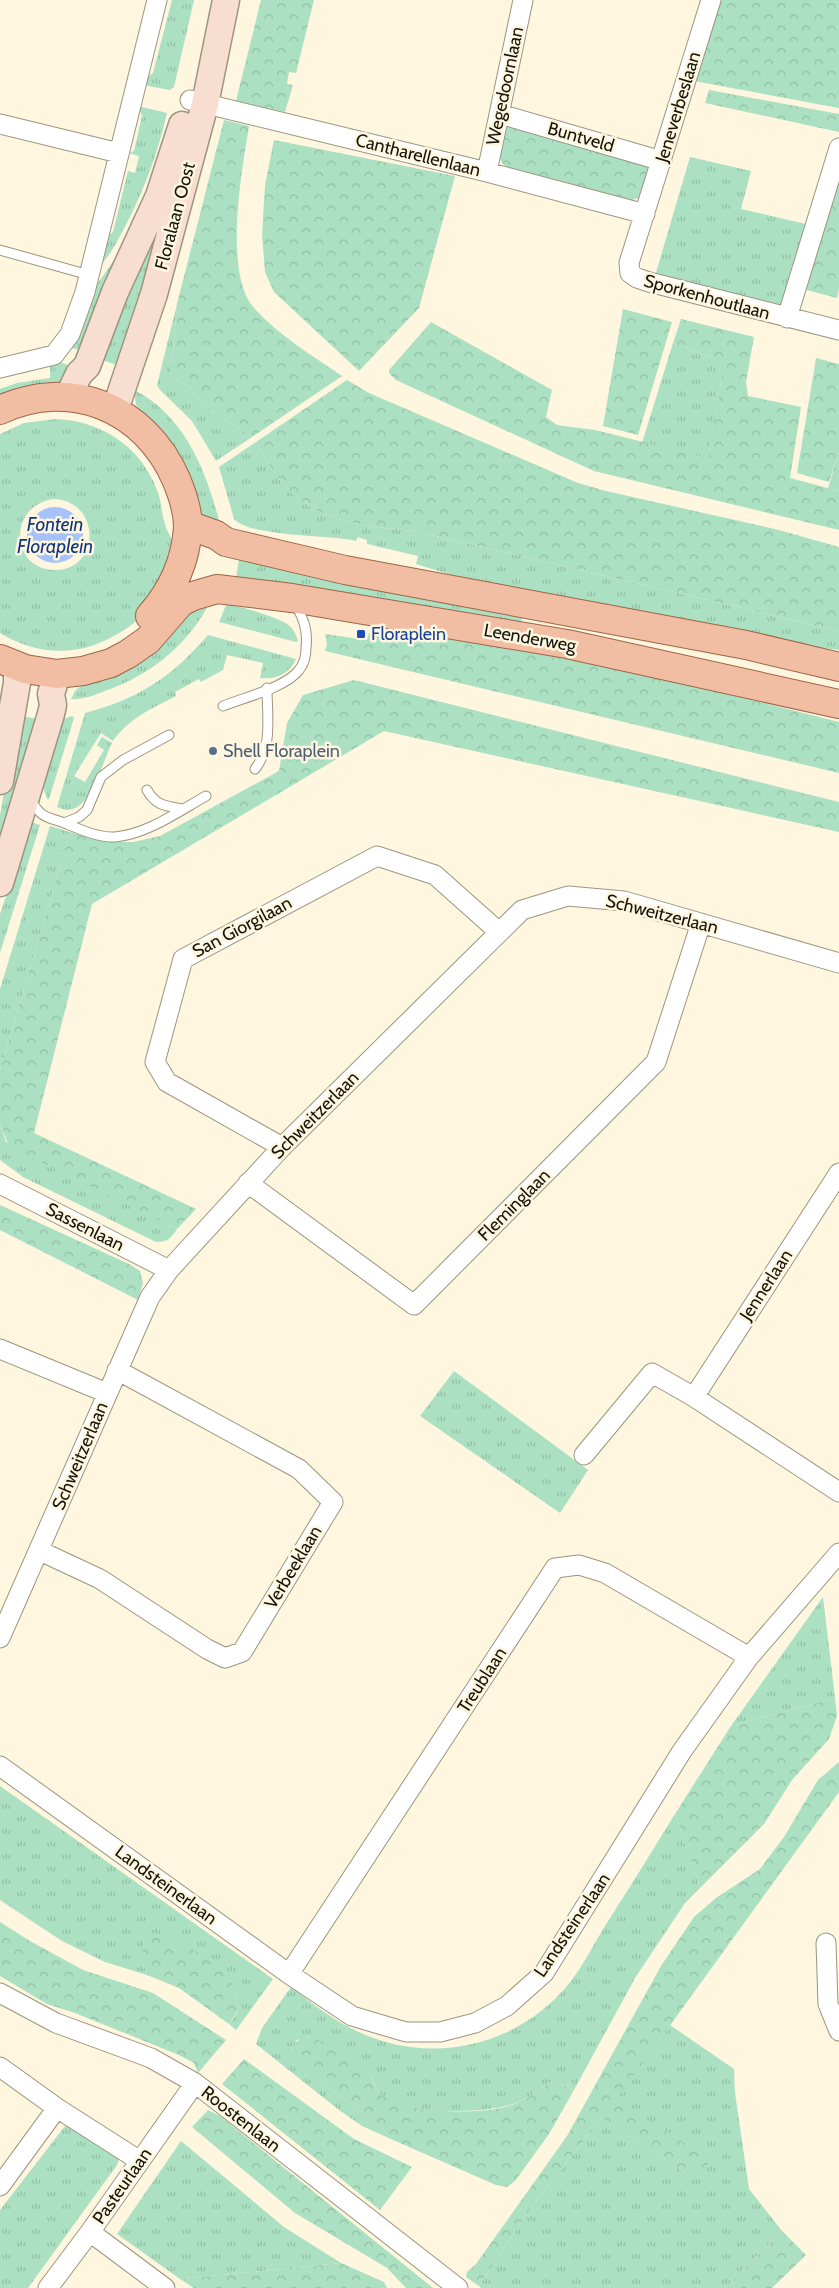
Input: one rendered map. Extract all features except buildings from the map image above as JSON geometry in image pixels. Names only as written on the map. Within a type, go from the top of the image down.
[{"type":"main road","name":"Floralaan Oost","points":[[116,410],[154,294],[198,102],[224,9]]},
{"type":"main road","name":"Floralaan Oost","points":[[75,403],[90,378],[87,366],[115,292],[159,196],[198,102]]},
{"type":"main road","points":[[0,410],[25,400],[75,403],[116,410],[137,425],[167,460],[180,488],[187,532],[178,590],[148,640],[128,654],[111,662],[63,668],[41,673],[9,663]]},
{"type":"main road","points":[[0,426],[22,417],[75,403],[130,437],[140,447],[159,473],[178,532],[187,532]]},
{"type":"main road","name":"Leenderweg","points":[[187,532],[216,535],[226,542],[345,570],[746,645],[839,667]]},
{"type":"main road","name":"Leenderweg","points":[[178,590],[200,579],[209,582],[217,589],[292,598],[567,644],[839,704]]},
{"type":"main road","points":[[0,644],[63,668]]},
{"type":"main road","points":[[0,781],[17,683],[9,663]]},
{"type":"main road","points":[[0,883],[53,705],[51,694],[63,668]]},
{"type":"street","points":[[0,368],[54,355],[70,334],[89,275],[157,0]]},
{"type":"street","name":"Wegedoornlaan","points":[[487,172],[522,0]]},
{"type":"street","name":"Jeneverbeslaan","points":[[645,214],[711,0]]},
{"type":"street","name":"Cantharellenlaan","points":[[198,102],[487,172],[645,214]]},
{"type":"street","name":"Buntveld","points":[[500,114],[662,161]]},
{"type":"street","points":[[0,124],[119,153]]},
{"type":"street","name":"Sporkenhoutlaan","points":[[787,318],[839,148]]},
{"type":"street","name":"Sporkenhoutlaan","points":[[645,214],[629,263],[630,273],[637,278],[787,318],[838,325]]},
{"type":"street","name":"San Giorgilaan","points":[[282,1148],[166,1082],[155,1062],[183,959],[377,856],[435,875],[498,932]]},
{"type":"street","name":"Schweitzerlaan","points":[[0,1638],[150,1297],[169,1270],[282,1148],[522,910],[568,896],[624,901],[839,963]]},
{"type":"street","name":"Fleminglaan","points":[[248,1183],[414,1305],[656,1062],[701,923]]},
{"type":"street","name":"Jennerlaan","points":[[694,1397],[839,1174]]},
{"type":"street","name":"Sassenlaan","points":[[0,1184],[169,1270]]},
{"type":"street","points":[[0,1349],[107,1393]]},
{"type":"street","name":"Verbeeklaan","points":[[40,1550],[100,1579],[207,1649],[225,1658],[242,1652],[333,1502],[299,1469],[117,1370]]},
{"type":"street","points":[[584,1455],[652,1373],[694,1397],[839,1492]]},
{"type":"street","name":"Landsteinerlaan","points":[[0,1766],[288,1974],[352,2016],[406,2032],[440,2032],[475,2023],[507,2006],[544,1973],[682,1751],[749,1657],[839,1553]]},
{"type":"street","name":"Treublaan","points":[[288,1974],[555,1568],[579,1565],[605,1573],[749,1657]]},
{"type":"street","points":[[826,1943],[828,2004],[839,2031]]},
{"type":"street","name":"Roostenlaan","points":[[0,1993],[56,2022],[151,2058],[195,2083],[458,2288]]},
{"type":"street","points":[[0,2067],[57,2108],[140,2161]]},
{"type":"street","name":"Pasteurlaan","points":[[48,2288],[195,2083]]},
{"type":"street","points":[[0,2186],[57,2108]]},
{"type":"street","points":[[90,2232],[165,2288]]},
{"type":"lane","points":[[0,250],[89,275]]},
{"type":"lane","points":[[223,706],[284,682],[298,672],[306,656],[305,622],[292,598]]},
{"type":"lane","points":[[255,769],[264,758],[268,739],[267,688]]},
{"type":"lane","points":[[64,823],[80,817],[87,810],[101,777],[170,735]]},
{"type":"lane","points":[[147,790],[158,804],[184,809]]},
{"type":"lane","points":[[27,793],[42,815],[82,830],[115,837],[146,829],[206,796]]},
{"type":"green space","points":[[172,0],[194,0],[174,87],[170,90],[148,86],[146,78],[153,73]]},
{"type":"green space","points":[[261,0],[314,0],[296,73],[289,72],[287,84],[293,85],[285,112],[236,101]]},
{"type":"green space","points":[[718,0],[839,0],[839,108],[694,81]]},
{"type":"green space","points":[[709,90],[839,114],[839,132],[705,103]]},
{"type":"green space","points":[[138,106],[167,113],[154,161],[142,191],[116,243],[101,264],[107,237],[113,232],[128,171],[135,173],[139,156],[129,153],[134,151],[142,116]]},
{"type":"green space","points":[[192,114],[120,366],[102,360]]},
{"type":"green space","points":[[224,120],[249,126],[242,168],[237,220],[239,271],[245,292],[254,308],[274,327],[296,345],[342,376],[252,437],[206,408],[191,389],[171,375],[177,304]]},
{"type":"green space","points":[[505,125],[651,166],[642,197],[632,200],[508,169],[503,165],[499,154]]},
{"type":"green space","points":[[274,140],[455,176],[419,308],[359,371],[274,292],[265,272],[262,235],[265,185]]},
{"type":"green space","points":[[690,157],[751,171],[741,209],[810,225],[785,309],[655,276]]},
{"type":"green space","points":[[839,165],[839,288],[837,298],[799,288]]},
{"type":"green space","points":[[119,253],[80,350],[70,348],[93,290]]},
{"type":"green space","points":[[177,304],[171,375],[191,389],[206,408],[252,437],[216,461],[192,421],[157,385]]},
{"type":"green space","points":[[623,309],[672,322],[638,435],[603,426]]},
{"type":"green space","points":[[681,319],[754,337],[746,382],[748,396],[801,407],[790,478],[839,491],[839,530],[594,471],[396,380],[389,373],[389,370],[431,322],[552,390],[546,417],[557,425],[595,430],[708,458],[722,376],[718,363],[712,358],[673,343]]},
{"type":"green space","points":[[673,343],[718,362],[722,376],[708,459],[642,443]]},
{"type":"green space","points":[[816,358],[839,364],[839,452],[829,482],[797,473]]},
{"type":"green space","points":[[57,361],[73,367],[60,384],[0,400],[0,389],[17,383],[50,378],[50,365]]},
{"type":"green space","points":[[347,380],[369,393],[578,483],[779,530],[839,547],[839,631],[414,531],[361,524],[320,512],[302,501],[286,487],[256,442]]},
{"type":"green space","points":[[134,390],[152,401],[167,414],[191,447],[201,466],[220,524],[203,517],[200,513],[145,416],[136,405]]},
{"type":"green space","points":[[56,419],[73,421],[104,431],[118,439],[141,461],[150,475],[159,494],[166,527],[175,545],[147,607],[140,618],[112,637],[84,648],[56,651],[42,649],[27,646],[0,633],[0,434],[24,423]],"holes":[[[54,499],[69,503],[80,511],[87,522],[90,535],[88,548],[81,559],[71,567],[56,570],[41,567],[30,560],[23,550],[20,537],[22,524],[28,513],[39,504]]]},
{"type":"green space","points":[[256,442],[286,487],[302,501],[320,512],[361,524],[414,531],[839,631],[839,650],[782,643],[464,579],[416,564],[418,556],[367,544],[367,540],[358,537],[356,541],[273,532],[243,525],[234,519],[219,467]]},
{"type":"green space","points":[[839,452],[839,491],[828,488]]},
{"type":"green space","points":[[239,559],[523,612],[521,624],[454,611],[236,578]]},
{"type":"green space","points":[[226,605],[247,609],[283,621],[293,629],[298,641],[219,622]]},
{"type":"green space","points":[[206,606],[207,608],[187,636],[164,659],[150,669],[121,685],[101,693],[84,698],[71,699],[75,691],[85,682],[186,615]]},
{"type":"green space","points":[[416,630],[625,668],[839,722],[839,773],[325,651],[327,644],[325,634],[367,640],[369,633]]},
{"type":"green space","points":[[208,635],[296,659],[290,669],[281,675],[271,678],[260,678],[263,663],[227,655],[223,670],[201,682],[199,679],[175,692],[176,696],[150,709],[134,720],[113,741],[101,733],[74,776],[85,782],[104,750],[97,745],[102,737],[112,743],[92,789],[78,807],[68,810],[57,807],[85,713],[122,701],[153,684],[181,663]]},
{"type":"green space","points":[[354,680],[839,802],[839,832],[384,731],[92,904],[34,1133],[196,1209],[177,1229],[9,1146],[0,1124],[0,1070],[70,832],[104,842],[133,842],[160,836],[279,771],[287,723],[303,695]]},
{"type":"green space","points":[[18,715],[37,719],[0,849],[0,815]]},
{"type":"green space","points":[[72,716],[74,718],[49,799],[47,799],[42,784],[63,719]]},
{"type":"green space","points":[[31,822],[40,825],[0,953],[0,914]]},
{"type":"green space","points":[[50,826],[70,832],[0,1070],[0,989]]},
{"type":"green space","points":[[0,1124],[6,1142],[177,1229],[169,1239],[156,1242],[23,1177],[0,1160]]},
{"type":"green space","points":[[0,1205],[129,1264],[140,1271],[143,1283],[138,1300],[0,1230]]},
{"type":"green space","points":[[454,1371],[588,1470],[560,1513],[420,1416]]},
{"type":"green space","points":[[823,1597],[835,1698],[731,1726]]},
{"type":"green space","points":[[835,1698],[837,1716],[829,1739],[792,1780],[764,1824],[700,1888],[675,1814],[731,1726]]},
{"type":"green space","points":[[839,1762],[839,1792],[616,2100],[707,2157],[711,2162],[690,2176],[602,2118],[532,2206],[479,2286],[466,2277],[467,2272],[476,2264],[567,2136],[661,1966],[694,1917],[716,1898],[760,1869],[784,1837],[818,1780]]},
{"type":"green space","points":[[0,1786],[273,1979],[236,2030],[229,2024],[238,2010],[238,1999],[218,1963],[142,1960],[147,1975],[105,1962],[62,1941],[0,1900]]},
{"type":"green space","points":[[675,1814],[700,1888],[685,1903],[635,1978],[574,2090],[552,2081],[523,2100],[484,2110],[444,2111],[405,2106],[390,2101],[380,2094],[369,2073],[355,2062],[308,2037],[297,2040],[292,2050],[330,2089],[367,2115],[393,2140],[362,2126],[339,2110],[256,2044],[262,2028],[291,1987],[324,2012],[351,2029],[389,2043],[418,2048],[447,2048],[475,2043],[502,2034],[528,2021],[551,2003],[576,1974]]},
{"type":"green space","points":[[0,1922],[83,1970],[153,1993],[226,2040],[198,2073],[194,2063],[179,2055],[75,2013],[47,2004],[0,1976]]},
{"type":"green space","points":[[154,1933],[170,1938],[218,1963],[230,1979],[239,2003],[238,2010],[229,2024],[179,1988],[147,1975],[142,1960],[143,1938]]},
{"type":"green space","points":[[670,2025],[734,2069],[735,2093],[749,2189],[782,2231],[725,2288],[481,2288],[479,2286],[532,2206],[602,2118],[690,2176],[707,2157],[615,2100]]},
{"type":"green space","points":[[302,2037],[328,2044],[357,2060],[369,2072],[381,2095],[393,2102],[426,2110],[464,2112],[499,2108],[512,2105],[528,2097],[552,2081],[574,2090],[549,2134],[515,2181],[507,2187],[496,2185],[393,2140],[367,2115],[330,2089],[294,2056],[292,2047]]},
{"type":"green space","points":[[244,2059],[354,2139],[412,2167],[380,2210],[222,2084]]},
{"type":"green space","points":[[208,2110],[220,2116],[433,2288],[406,2288],[387,2268],[295,2213],[192,2127]]},
{"type":"green space","points":[[65,2126],[71,2127],[119,2159],[117,2165],[28,2288],[0,2288],[0,2210]]},
{"type":"green space","points":[[181,2141],[284,2227],[341,2263],[180,2279],[117,2234]]},
{"type":"green space","points":[[782,2231],[806,2255],[772,2288],[725,2288]]},
{"type":"green space","points":[[341,2263],[384,2282],[387,2288],[194,2288],[180,2279]]},
{"type":"water","name":"Fontein Floraplein","points":[[50,507],[60,507],[75,515],[81,524],[83,535],[81,546],[75,555],[60,563],[50,563],[39,558],[32,551],[27,540],[27,530],[32,519],[39,512]]},
{"type":"place","name":"Floraplein","points":[[361,634]]},
{"type":"place","name":"Shell Floraplein","points":[[213,751]]}]
